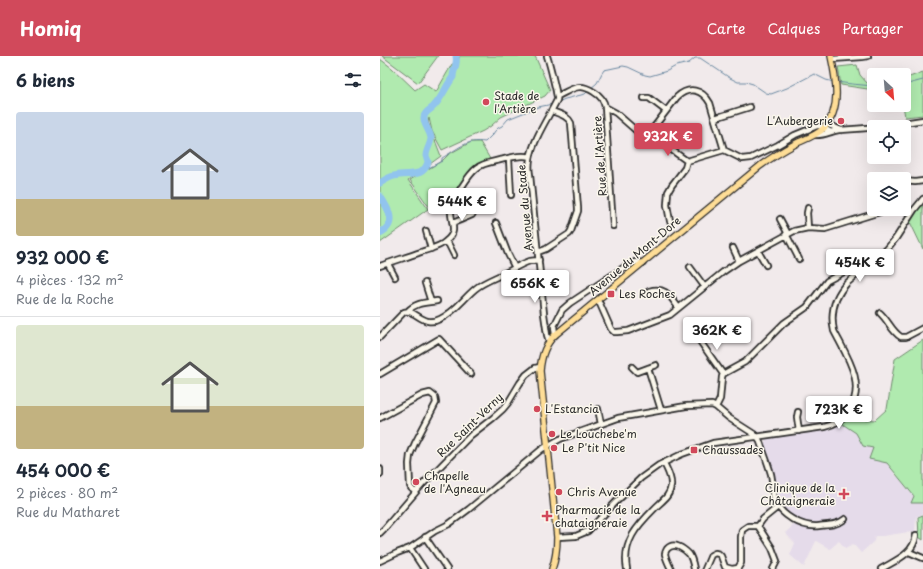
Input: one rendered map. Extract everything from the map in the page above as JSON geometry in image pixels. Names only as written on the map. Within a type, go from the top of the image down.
[{"type":"main road","points":[[827,124],[836,102],[836,89],[831,57]]},
{"type":"main road","name":"Avenue du Mont-Dore","points":[[552,569],[556,553],[556,537],[540,368],[545,349],[549,341],[760,166],[782,151],[815,134],[827,124]]},
{"type":"street","points":[[548,56],[557,98]]},
{"type":"street","points":[[831,57],[868,56]]},
{"type":"street","name":"Rue de l'Artière","points":[[557,98],[580,86],[592,90],[602,98],[605,107],[613,226]]},
{"type":"street","points":[[652,135],[654,127],[676,97],[681,93],[692,90],[697,91],[703,94],[710,103],[724,150]]},
{"type":"street","name":"Avenue du Stade","points":[[549,341],[547,335],[530,175],[530,157],[534,144],[552,111],[557,98]]},
{"type":"street","points":[[644,98],[649,98],[666,111]]},
{"type":"street","points":[[605,107],[616,113],[640,134],[652,135],[687,161]]},
{"type":"street","points":[[715,118],[750,107]]},
{"type":"street","points":[[538,252],[546,249],[569,234],[578,208],[571,123],[566,116],[552,111]]},
{"type":"street","points":[[911,122],[923,120]]},
{"type":"street","points":[[827,124],[831,132]]},
{"type":"street","points":[[687,161],[724,150],[742,159],[750,158],[795,135],[817,126],[827,124],[835,125],[836,128],[841,130]]},
{"type":"street","points":[[815,134],[820,136],[841,130],[867,128]]},
{"type":"street","points":[[380,266],[431,249],[446,242],[451,236],[454,223],[451,215],[455,200],[471,174],[477,168],[482,165],[523,156],[530,157]]},
{"type":"street","points":[[509,159],[511,195]]},
{"type":"street","points":[[670,221],[668,192],[685,168],[687,161]]},
{"type":"street","points":[[911,182],[923,181]]},
{"type":"street","points":[[911,214],[923,198]]},
{"type":"street","points":[[808,208],[808,228]]},
{"type":"street","points":[[454,223],[472,215],[475,210]]},
{"type":"street","points":[[597,300],[611,329],[617,332],[628,331],[670,315],[723,272],[739,261],[787,234],[808,228],[825,228],[867,216]]},
{"type":"street","points":[[556,537],[576,536],[588,531],[636,482],[647,473],[682,454],[713,443],[824,428],[833,424],[844,416],[852,405],[856,392],[856,378],[834,331],[832,319],[835,300],[842,288],[875,260],[891,244],[910,216]]},
{"type":"street","points":[[780,219],[800,259]]},
{"type":"street","points":[[496,223],[515,268]]},
{"type":"street","points":[[426,231],[431,249]]},
{"type":"street","points":[[446,242],[449,244],[454,255]]},
{"type":"street","points":[[733,248],[739,261]]},
{"type":"street","points":[[758,251],[766,265]]},
{"type":"street","points":[[723,374],[745,362],[784,323],[807,307],[827,281],[870,258],[875,260]]},
{"type":"street","points":[[408,311],[424,320],[439,320],[459,306],[476,288],[483,283],[529,262],[539,260]]},
{"type":"street","points":[[555,335],[554,326],[562,310],[570,303],[626,266],[635,262],[643,262]]},
{"type":"street","points":[[388,264],[395,277]]},
{"type":"street","points":[[690,267],[704,286]]},
{"type":"street","points":[[425,283],[431,302]]},
{"type":"street","points":[[649,291],[664,291],[678,307]]},
{"type":"street","points":[[380,337],[404,312],[408,311],[413,306],[437,301]]},
{"type":"street","points":[[880,313],[901,338],[923,328]]},
{"type":"street","points":[[697,337],[723,374],[720,399],[716,407]]},
{"type":"street","points":[[380,374],[439,340],[472,374]]},
{"type":"street","points":[[632,367],[637,372],[656,365]]},
{"type":"street","name":"Rue Saint-Verny","points":[[380,533],[386,528],[415,492],[471,435],[503,409],[526,375],[535,368],[540,368]]},
{"type":"street","points":[[648,368],[661,410]]},
{"type":"street","points":[[380,418],[422,395],[430,393],[435,397],[436,403],[410,455],[410,486],[415,492]]},
{"type":"street","points":[[380,561],[410,548],[435,530],[449,524],[537,453],[560,439],[618,418],[686,406],[712,405],[757,437],[770,471],[773,482],[774,499],[791,518],[800,523],[815,527],[835,524],[845,519]]},
{"type":"street","points":[[598,409],[601,424]]},
{"type":"street","points":[[798,412],[797,417],[799,431]]},
{"type":"street","points":[[537,453],[543,454],[549,458]]},
{"type":"street","points":[[626,569],[626,553],[629,541],[638,526],[670,492],[670,477],[664,463]]},
{"type":"street","points":[[380,469],[380,474]]},
{"type":"street","points":[[758,526],[763,519],[779,506]]},
{"type":"street","points":[[705,569],[711,555],[715,553],[721,556],[726,567],[738,569],[741,563],[742,530],[748,526],[758,526]]},
{"type":"street","points":[[758,526],[772,548],[777,561],[773,569]]},
{"type":"street","points":[[881,569],[909,552],[916,542],[916,535]]},
{"type":"street","points":[[425,537],[447,569]]},
{"type":"street","points":[[671,569],[665,553],[670,546],[676,546],[685,551],[690,556],[694,569]]},
{"type":"street","points":[[410,548],[424,569]]},
{"type":"street","points":[[909,552],[923,558]]},
{"type":"shaded area","name":"Clinique de la Châtaigneraie","points":[[843,424],[867,434],[896,476],[900,478],[914,497],[923,502],[923,514],[916,517],[915,531],[875,536],[874,541],[861,553],[853,544],[845,548],[839,541],[830,549],[816,541],[804,567],[790,555],[795,543],[785,533],[795,524],[796,519],[781,506],[775,491],[774,475],[764,446],[766,439],[829,430]]},
{"type":"green space","points":[[382,56],[438,56],[418,83]]},
{"type":"green space","points":[[460,56],[535,56],[550,90],[545,96],[501,117],[483,131],[442,150],[432,131],[429,118],[428,122],[441,156],[408,180],[428,209],[380,243],[380,59],[392,68],[415,90],[424,84],[436,92],[452,64],[458,64]]},
{"type":"green space","points":[[857,65],[860,75],[867,83],[867,89],[841,85],[838,67]]},
{"type":"green space","points":[[923,72],[923,115],[905,117],[904,112],[911,112],[911,76]]},
{"type":"green space","points":[[471,142],[480,142],[490,159],[476,165],[470,170],[447,206],[432,211],[410,180],[443,160],[449,154]]},
{"type":"green space","points":[[921,205],[923,206],[923,249],[910,222]]},
{"type":"green space","points":[[923,340],[923,503],[911,503],[914,496],[887,463],[869,459],[873,448],[863,446],[856,433],[841,423],[848,418],[875,420],[887,409],[895,359]]},
{"type":"green space","points":[[923,515],[923,540],[919,537],[918,517]]},
{"type":"waterway","points":[[380,183],[392,176],[419,173],[426,167],[428,162],[426,154],[431,138],[424,117],[439,99],[453,77],[456,56]]},
{"type":"waterway","points":[[590,89],[597,83],[604,70],[623,66],[650,76],[667,71],[676,66],[689,63],[695,58],[700,58],[738,82],[753,84],[766,93],[771,94],[787,88],[814,74],[834,82]]},
{"type":"waterway","points":[[911,83],[923,80]]},
{"type":"waterway","points":[[837,82],[867,85]]},
{"type":"waterway","points":[[558,102],[585,94],[588,91]]},
{"type":"waterway","points":[[425,170],[442,161],[442,158],[467,143],[478,141],[485,142],[508,119],[538,107],[553,104]]},
{"type":"waterway","points":[[380,196],[390,216],[389,225],[380,233]]},
{"type":"place","name":"Stade de l'Artière","points":[[486,102]]},
{"type":"place","name":"L'Aubergerie","points":[[841,121]]},
{"type":"place","name":"Les Roches","points":[[611,294]]},
{"type":"place","name":"L'Estancia","points":[[537,409]]},
{"type":"place","name":"Le Louchebe'm","points":[[552,434]]},
{"type":"place","name":"Le P'tit Nice","points":[[554,448]]},
{"type":"place","name":"Chaussades","points":[[694,450]]},
{"type":"place","name":"Chapelle de l'Agneau","points":[[416,482]]},
{"type":"place","name":"Chris Avenue","points":[[559,492]]},
{"type":"place","name":"Clinique de la Châtaigneraie","points":[[844,494]]},
{"type":"place","name":"Pharmacie de la chataigneraie","points":[[547,516]]}]
